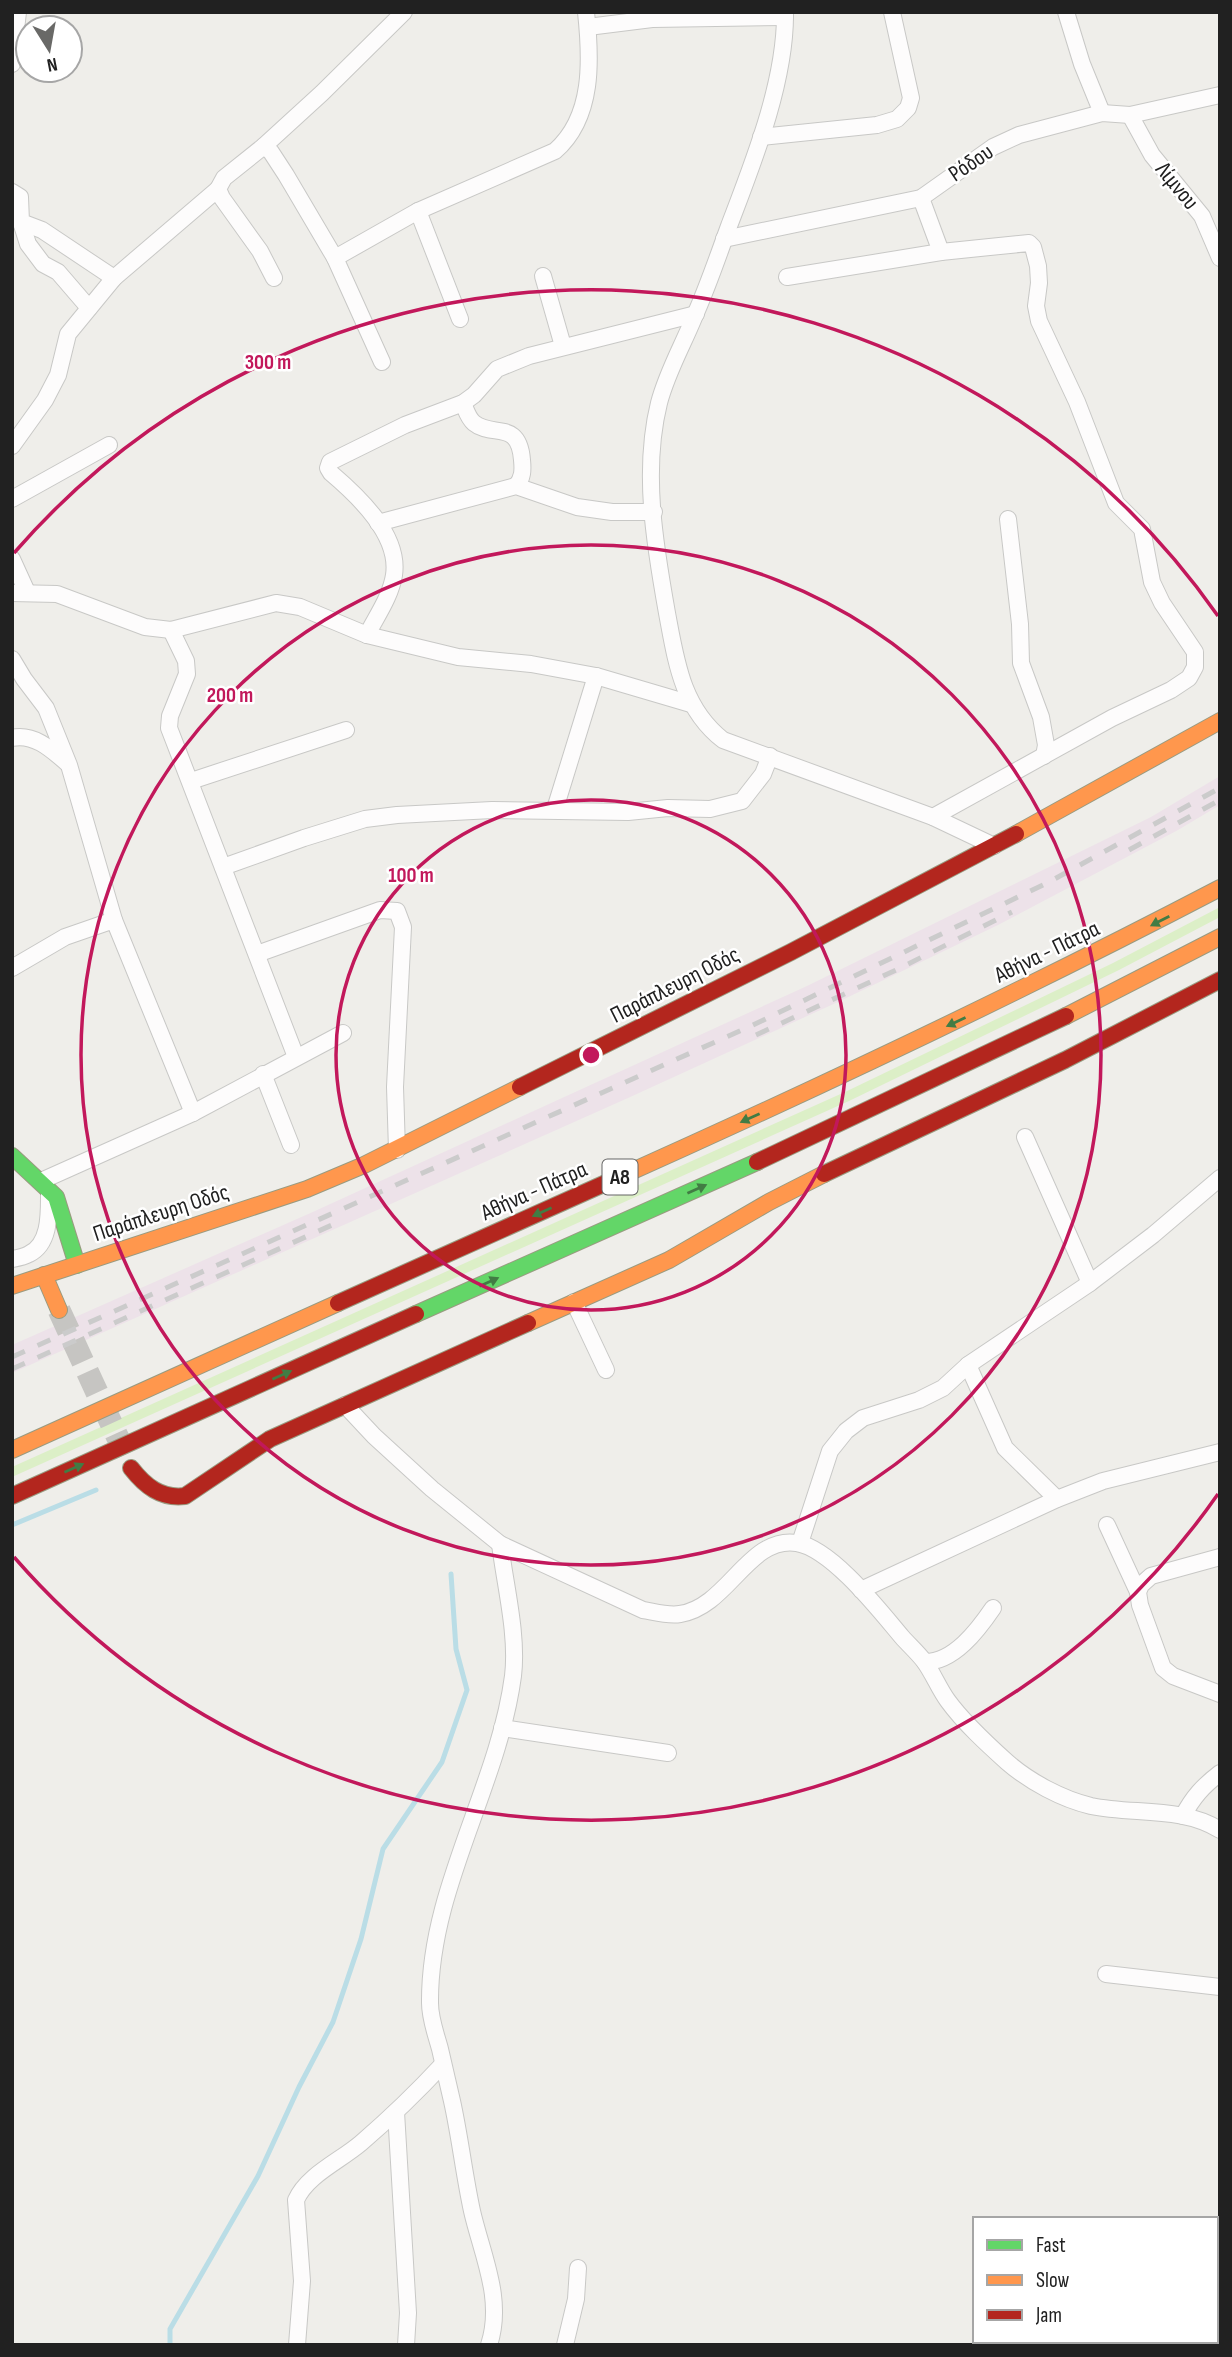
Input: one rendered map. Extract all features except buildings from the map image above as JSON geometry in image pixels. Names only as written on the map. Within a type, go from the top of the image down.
[{"type":"main road","name":"Παράπλευρη Οδός","points":[[12,1286],[307,1189],[397,1150],[767,964],[994,846],[1220,721]]},
{"type":"main road","name":"Αθήνα - Πάτρα","points":[[12,1450],[800,1096],[1068,967],[1220,888]]},
{"type":"main road","name":"Α8","points":[[12,1496],[808,1139],[1037,1030],[1220,937]]},
{"type":"main road","points":[[131,1468],[150,1488],[174,1497],[185,1496],[270,1439],[691,1249],[777,1196],[1153,1017],[1220,980]]},
{"type":"main road","points":[[12,1156],[45,1185],[60,1205],[77,1265]]},
{"type":"main road","points":[[44,1276],[59,1310]]},
{"type":"street","points":[[12,64],[18,12]]},
{"type":"street","points":[[12,446],[58,375],[68,334],[114,278],[218,188],[224,178],[264,146],[404,12]]},
{"type":"street","points":[[761,137],[877,125],[897,119],[908,108],[911,98],[892,12]]},
{"type":"street","points":[[1066,12],[1082,64],[1102,113]]},
{"type":"street","points":[[335,258],[418,211],[555,151],[566,142],[578,120],[586,96],[589,57],[587,20],[785,15],[772,97],[761,137],[696,314],[666,378],[653,432],[653,512],[660,574],[675,661],[691,704],[706,727],[723,740],[933,817],[994,846]]},
{"type":"street","name":"Ρόδου","points":[[724,239],[921,198],[993,147],[1019,135],[1102,113],[1130,115],[1220,95]]},
{"type":"street","name":"Λίμνου","points":[[1130,115],[1152,155],[1202,216],[1220,258]]},
{"type":"street","points":[[264,146],[286,175],[335,258],[382,362]]},
{"type":"street","points":[[218,188],[222,198],[260,251],[274,278]]},
{"type":"street","points":[[12,191],[20,197],[16,220],[28,244],[43,264],[58,272],[89,308]]},
{"type":"street","points":[[921,198],[941,252]]},
{"type":"street","points":[[418,211],[460,319]]},
{"type":"street","points":[[16,220],[42,230],[114,278]]},
{"type":"street","points":[[787,278],[941,252],[1017,243],[1028,243],[1033,247],[1038,266],[1036,306],[1039,321],[1077,402],[1116,503],[1142,529],[1149,571],[1162,603],[1195,652],[1195,667],[1189,678],[1171,690],[1112,718],[933,817]]},
{"type":"street","points":[[543,276],[563,346]]},
{"type":"street","points":[[367,635],[394,575],[386,535],[362,501],[331,473],[328,468],[330,462],[405,425],[463,403],[474,395],[497,369],[529,356],[696,314]]},
{"type":"street","points":[[463,403],[476,425],[507,432],[518,441],[523,471],[516,486]]},
{"type":"street","points":[[12,499],[108,445]]},
{"type":"street","points":[[378,523],[516,486],[591,510],[653,512]]},
{"type":"street","points":[[1008,519],[1020,624],[1021,663],[1041,717],[1046,745],[1044,756]]},
{"type":"street","points":[[12,559],[20,593],[57,594],[145,627],[171,630],[276,603],[300,607],[367,635],[458,657],[531,664],[596,676],[691,704]]},
{"type":"street","points":[[171,630],[186,661],[187,674],[170,716],[169,728],[296,1057]]},
{"type":"street","points":[[12,659],[46,708],[69,765],[114,920],[193,1113]]},
{"type":"street","points":[[555,809],[596,676]]},
{"type":"street","points":[[191,781],[345,730]]},
{"type":"street","points":[[12,738],[29,737],[54,751],[69,765]]},
{"type":"street","points":[[223,867],[365,819],[428,813],[555,809],[628,812],[667,808],[710,809],[741,801],[763,774],[770,756]]},
{"type":"street","points":[[257,954],[380,909],[397,911],[403,927],[395,1087],[397,1150]]},
{"type":"street","points":[[12,968],[65,937],[114,920]]},
{"type":"street","points":[[12,1259],[31,1254],[42,1243],[50,1217],[45,1185],[193,1113],[343,1033]]},
{"type":"street","points":[[263,1074],[290,1145]]},
{"type":"street","points":[[1025,1137],[1090,1283]]},
{"type":"street","points":[[800,1543],[830,1451],[846,1431],[863,1418],[935,1393],[968,1365],[1090,1283],[1153,1235],[1220,1178]]},
{"type":"street","points":[[574,1302],[606,1370]]},
{"type":"street","points":[[968,1365],[1005,1448],[1057,1499]]},
{"type":"street","points":[[345,1405],[374,1436],[432,1489],[500,1544],[643,1609],[679,1615],[693,1611],[712,1600],[762,1552],[785,1542],[800,1543],[820,1553],[841,1569],[925,1662],[949,1702],[966,1721],[1009,1763],[1036,1782],[1068,1799],[1092,1806],[1183,1816],[1220,1830]]},
{"type":"street","points":[[861,1590],[1057,1499],[1103,1481],[1220,1452]]},
{"type":"street","points":[[1107,1525],[1138,1592],[1140,1605],[1163,1668],[1173,1676],[1220,1694]]},
{"type":"street","points":[[489,2345],[495,2315],[492,2287],[472,2211],[430,2006],[434,1945],[509,1700],[514,1644],[500,1544]]},
{"type":"street","points":[[1138,1592],[1151,1576],[1220,1557]]},
{"type":"street","points":[[925,1662],[935,1662],[960,1646],[979,1629],[993,1608]]},
{"type":"street","points":[[502,1728],[668,1753]]},
{"type":"street","points":[[1183,1816],[1205,1784],[1220,1773]]},
{"type":"street","points":[[1106,1975],[1220,1987]]},
{"type":"street","points":[[297,2345],[302,2281],[296,2200],[301,2188],[358,2146],[443,2064]]},
{"type":"street","points":[[396,2112],[407,2301],[406,2345]]},
{"type":"street","points":[[565,2345],[576,2299],[578,2268]]},
{"type":"shaded area","points":[[1220,776],[1220,805],[998,925],[628,1098],[12,1373],[12,1345],[315,1211],[807,986],[1151,817]]},
{"type":"green space","points":[[1220,907],[1220,917],[1119,970],[849,1101],[12,1477],[12,1467],[845,1092],[1113,963]]},
{"type":"waterway","points":[[12,1525],[96,1490]]},
{"type":"waterway","points":[[170,2345],[170,2329],[258,2176],[299,2087],[333,2022],[361,1939],[383,1849],[442,1762],[467,1690],[456,1649],[451,1574]]},
{"type":"tunnel","points":[[59,1310],[129,1462]]},
{"type":"railway","points":[[12,1357],[753,1025],[1049,882],[1220,788]]},
{"type":"railway","points":[[1129,850],[1220,800]]},
{"type":"railway","points":[[756,1035],[1012,912]]},
{"type":"railway","points":[[12,1369],[332,1225]]},
{"type":"traffic: fast","points":[[12,1156],[56,1197],[77,1265]]},
{"type":"traffic: fast","points":[[416,1314],[757,1162]]},
{"type":"traffic: slow","points":[[1016,834],[1220,721]]},
{"type":"traffic: slow","points":[[608,1182],[916,1040],[1220,888]]},
{"type":"traffic: slow","points":[[1066,1016],[1220,937]]},
{"type":"traffic: slow","points":[[12,1286],[307,1189],[364,1165],[520,1087]]},
{"type":"traffic: slow","points":[[528,1323],[669,1260],[769,1202],[824,1174]]},
{"type":"traffic: slow","points":[[44,1275],[59,1310]]},
{"type":"traffic: slow","points":[[12,1450],[338,1303]]},
{"type":"traffic: jam","points":[[520,1087],[791,952],[1016,834]]},
{"type":"traffic: jam","points":[[824,1174],[1065,1060],[1220,980]]},
{"type":"traffic: jam","points":[[757,1162],[1066,1016]]},
{"type":"traffic: jam","points":[[338,1303],[608,1182]]},
{"type":"traffic: jam","points":[[12,1496],[416,1314]]},
{"type":"traffic: jam","points":[[131,1468],[154,1490],[168,1495],[185,1496],[270,1439],[528,1323]]}]
